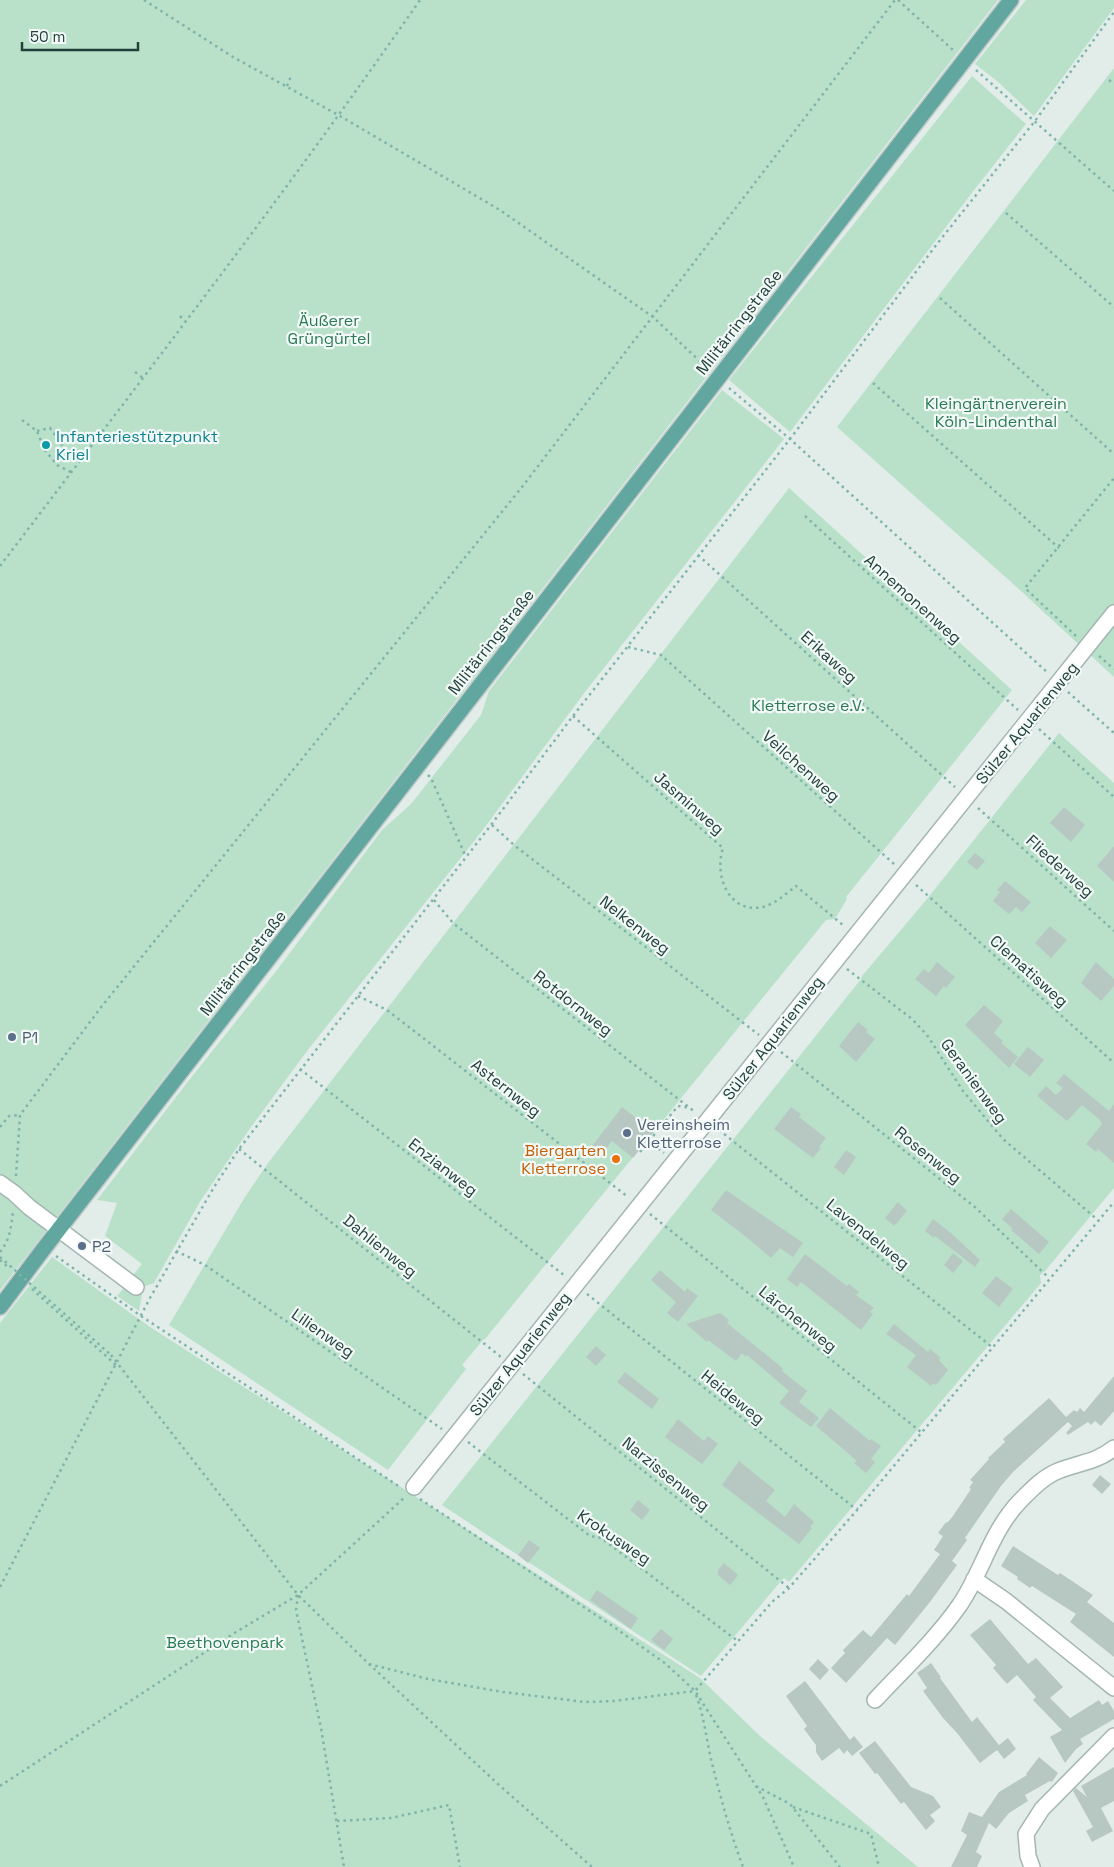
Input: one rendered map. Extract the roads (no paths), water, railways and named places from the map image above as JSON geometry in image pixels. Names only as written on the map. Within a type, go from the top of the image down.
[{"type":"main road","name":"Militärringstraße","points":[[0,1307],[1011,0]]},
{"type":"street","name":"Sülzer Aquarienweg","points":[[412,1490],[1114,613]]},
{"type":"street","points":[[0,1183],[136,1287]]},
{"type":"street","points":[[875,1700],[959,1606],[993,1539],[1018,1503],[1041,1481],[1058,1471],[1104,1456],[1114,1448]]},
{"type":"street","points":[[974,1579],[1006,1601],[1114,1688]]},
{"type":"street","points":[[1032,1867],[1028,1856],[1026,1834],[1042,1809],[1114,1736]]},
{"type":"place","name":"Infanteriestützpunkt Kriel","points":[[46,445]]},
{"type":"place","name":"P1","points":[[12,1037]]},
{"type":"place","name":"Vereinsheim Kletterrose","points":[[627,1133]]},
{"type":"place","name":"Biergarten Kletterrose","points":[[616,1159]]},
{"type":"place","name":"P2","points":[[82,1246]]},
{"type":"park label","name":"Äußerer Grüngürtel","points":[[329,329]]},
{"type":"park label","name":"Kleingärtnerverein Köln-Lindenthal","points":[[996,412]]},
{"type":"park label","name":"Kletterrose e.V.","points":[[808,705]]},
{"type":"park label","name":"Beethovenpark","points":[[225,1642]]}]
